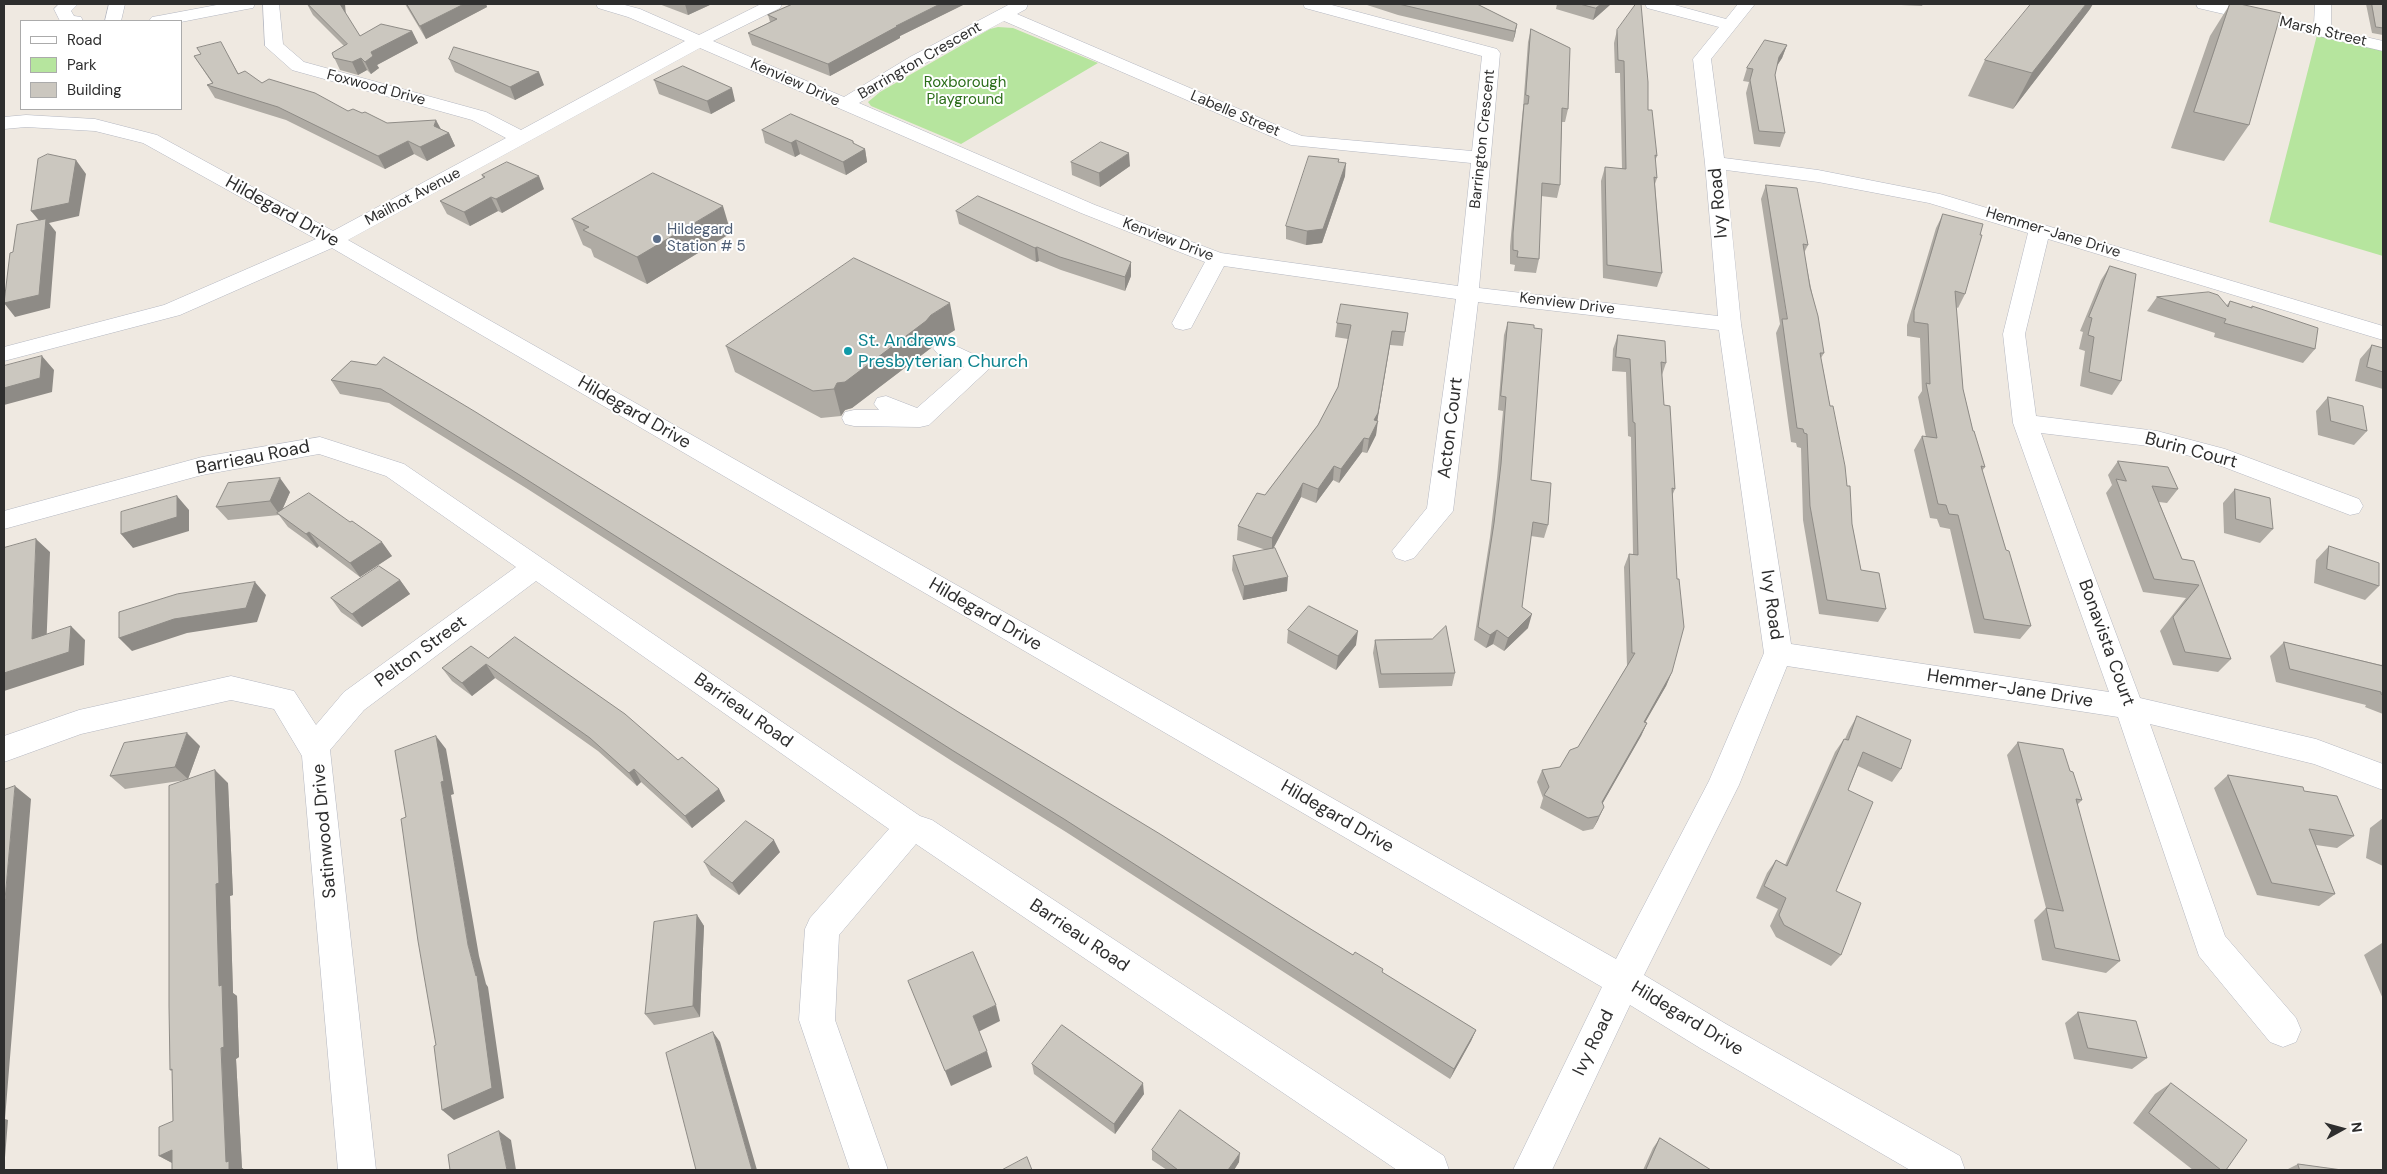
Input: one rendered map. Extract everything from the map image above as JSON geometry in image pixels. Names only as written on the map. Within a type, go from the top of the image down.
[{"type":"street","points":[[70,4],[62,9],[68,19],[72,20]]},
{"type":"street","points":[[113,20],[117,4]]},
{"type":"street","points":[[163,20],[247,4]]},
{"type":"street","name":"Foxwood Drive","points":[[271,4],[274,46],[298,66],[479,116],[521,138]]},
{"type":"street","name":"Kenview Drive","points":[[604,4],[634,13],[1088,209],[1217,259],[1401,286],[1730,324]]},
{"type":"street","name":"Mailhot Avenue","points":[[4,354],[172,310],[334,240],[699,41],[774,4]]},
{"type":"street","name":"Barrington Crescent","points":[[845,104],[916,62],[1022,4]]},
{"type":"street","name":"Barrington Crescent","points":[[1310,4],[1383,26],[1492,53],[1468,293]]},
{"type":"street","points":[[1653,4],[1730,25]]},
{"type":"street","name":"Ivy Road","points":[[1532,1170],[1623,981],[1723,784],[1778,653],[1730,324],[1715,163],[1702,59],[1747,4]]},
{"type":"street","name":"Marsh Street","points":[[2204,4],[2383,46]]},
{"type":"street","points":[[2322,31],[2323,4]]},
{"type":"street","name":"Labelle Street","points":[[1003,14],[1298,141],[1482,158]]},
{"type":"street","name":"Hildegard Drive","points":[[4,123],[26,121],[95,125],[150,139],[334,240],[1623,981],[1713,1036],[1946,1170]]},
{"type":"street","name":"Hemmer-Jane Drive","points":[[1715,163],[1818,176],[1933,198],[2383,333]]},
{"type":"street","name":"Bonavista Court","points":[[2040,229],[2014,334],[2025,423],[2129,708],[2211,945],[2283,1030]]},
{"type":"street","points":[[1183,323],[1217,259]]},
{"type":"street","name":"Acton Court","points":[[1406,551],[1440,511],[1468,293]]},
{"type":"street","points":[[854,418],[920,419],[980,366],[945,348]]},
{"type":"street","points":[[886,404],[920,419]]},
{"type":"street","name":"Burin Court","points":[[2025,423],[2157,439],[2216,456],[2350,506]]},
{"type":"street","name":"Barrieau Road","points":[[4,520],[202,466],[320,446],[395,470],[911,827],[921,830],[1430,1170]]},
{"type":"street","name":"Pelton Street","points":[[315,747],[354,701],[536,567]]},
{"type":"street","name":"Hemmer-Jane Drive","points":[[1778,653],[2129,708],[2316,752],[2383,777]]},
{"type":"street","name":"Satinwood Drive","points":[[4,749],[79,722],[231,688],[284,699],[315,747],[357,1170]]},
{"type":"street","points":[[869,1170],[817,1020],[822,929],[911,827]]},
{"type":"green space","name":"Roxborough Playground","points":[[998,27],[1013,28],[1098,63],[961,144],[871,106],[868,102],[880,92],[990,29]]},
{"type":"green space","points":[[2317,35],[2383,51],[2383,256],[2269,222]]},
{"type":"building","points":[[308,4],[340,4],[360,36],[381,24],[412,31],[371,52],[373,56],[365,62],[361,58],[352,62],[334,58],[332,53],[347,44]]},
{"type":"building","points":[[407,4],[464,4],[420,26]]},
{"type":"building","points":[[793,4],[940,4],[828,64],[748,33],[777,19],[768,15]]},
{"type":"building","points":[[1399,4],[1477,4],[1517,24],[1515,31]]},
{"type":"building","points":[[1580,4],[1601,4],[1596,8]]},
{"type":"building","points":[[1636,4],[1641,4],[1648,82],[1648,110],[1652,110],[1657,156],[1655,155],[1657,178],[1654,177],[1662,273],[1607,265],[1605,167],[1626,169],[1624,61],[1618,60],[1617,30]]},
{"type":"building","points":[[2031,4],[2086,4],[2032,73],[1985,60]]},
{"type":"building","points":[[2230,4],[2240,4],[2281,13],[2249,125],[2194,112]]},
{"type":"building","points":[[2372,4],[2383,4],[2383,28],[2376,27]]},
{"type":"building","points":[[1531,29],[1570,48],[1568,109],[1562,108],[1560,185],[1542,183],[1539,259],[1517,257],[1518,251],[1513,250],[1524,104],[1528,104],[1529,96],[1526,95]]},
{"type":"building","points":[[1765,40],[1787,45],[1779,57],[1775,75],[1785,133],[1759,131],[1750,80],[1753,69],[1747,68]]},
{"type":"building","points":[[221,42],[238,74],[245,71],[262,83],[269,79],[315,93],[348,111],[353,109],[362,113],[365,112],[387,123],[436,120],[434,126],[449,133],[420,147],[408,141],[378,156],[278,107],[207,85],[213,83],[194,56],[201,54],[197,48]]},
{"type":"building","points":[[454,47],[539,72],[510,87],[449,59]]},
{"type":"building","points":[[683,66],[732,88],[707,101],[654,80]]},
{"type":"building","points":[[791,114],[853,141],[853,143],[865,149],[843,162],[796,140],[791,143],[762,130]]},
{"type":"building","points":[[1101,142],[1129,153],[1099,173],[1071,162]]},
{"type":"building","points":[[48,154],[76,160],[69,203],[31,211],[38,159]]},
{"type":"building","points":[[1309,156],[1339,159],[1338,162],[1346,163],[1323,229],[1307,231],[1286,226]]},
{"type":"building","points":[[507,162],[539,176],[496,199],[491,197],[464,212],[440,201],[485,177],[482,175]]},
{"type":"building","points":[[653,173],[723,206],[637,257],[583,230],[589,227],[572,219]]},
{"type":"building","points":[[1766,185],[1797,188],[1808,245],[1803,244],[1810,287],[1818,316],[1824,353],[1820,353],[1830,406],[1833,406],[1847,486],[1850,486],[1852,524],[1861,570],[1879,573],[1886,609],[1827,600],[1810,506],[1807,434],[1804,433],[1803,429],[1797,428],[1782,319],[1787,319]]},
{"type":"building","points":[[978,196],[1131,262],[1125,277],[1060,257],[1037,247],[1035,248],[956,211]]},
{"type":"building","points":[[1943,214],[1983,224],[1980,235],[1982,235],[1965,294],[1955,291],[1963,389],[1973,431],[1985,467],[1981,466],[2031,626],[1984,619],[1958,515],[1949,514],[1946,505],[1938,504],[1922,436],[1937,438],[1926,383],[1930,384],[1928,324],[1914,322],[1914,311]]},
{"type":"building","points":[[46,219],[39,295],[4,303],[10,253],[13,252],[17,225]]},
{"type":"building","name":"St. Andrews Presbyterian Church","points":[[854,258],[950,303],[931,315],[926,321],[845,382],[837,383],[834,389],[813,391],[726,346]]},
{"type":"building","points":[[2110,266],[2136,274],[2121,381],[2089,372],[2094,337],[2088,335],[2092,318],[2089,317]]},
{"type":"building","points":[[2209,292],[2218,295],[2228,307],[2230,301],[2252,308],[2252,306],[2318,328],[2315,349],[2224,323],[2226,319],[2157,297]]},
{"type":"building","points":[[1341,304],[1408,313],[1405,332],[1392,331],[1378,413],[1374,420],[1378,421],[1369,439],[1364,438],[1341,469],[1334,466],[1318,489],[1303,483],[1272,538],[1238,526],[1257,493],[1265,495],[1318,425],[1338,387],[1351,325],[1337,323]]},
{"type":"building","points":[[1508,322],[1534,325],[1534,328],[1542,329],[1531,480],[1551,483],[1548,525],[1533,522],[1522,607],[1532,614],[1508,638],[1497,630],[1490,635],[1478,627],[1501,464],[1506,397],[1501,396]]},
{"type":"building","points":[[1618,335],[1665,341],[1666,363],[1661,362],[1664,405],[1670,406],[1675,489],[1672,488],[1677,579],[1679,579],[1684,627],[1672,672],[1644,722],[1647,723],[1602,802],[1604,807],[1599,816],[1588,818],[1544,795],[1549,787],[1542,770],[1560,767],[1570,750],[1578,747],[1635,653],[1632,653],[1629,554],[1638,555],[1635,423],[1633,422],[1630,359],[1616,357]]},
{"type":"building","points":[[2372,345],[2383,348],[2383,372],[2367,367]]},
{"type":"building","points":[[42,356],[40,378],[4,388],[4,366]]},
{"type":"building","points":[[384,357],[960,713],[1160,834],[1353,955],[1355,952],[1383,969],[1382,972],[1476,1030],[1454,1069],[1064,819],[381,389],[331,380],[351,361],[376,365]]},
{"type":"building","points":[[2328,397],[2363,406],[2367,431],[2331,421]]},
{"type":"building","points":[[2118,461],[2168,467],[2178,489],[2152,486],[2182,559],[2194,561],[2231,659],[2185,652],[2173,617],[2199,585],[2154,579],[2116,479],[2126,481]]},
{"type":"building","points":[[280,478],[270,501],[216,507],[228,483]]},
{"type":"building","points":[[2235,489],[2270,498],[2273,529],[2236,519]]},
{"type":"building","points":[[309,493],[382,542],[350,563],[309,532],[306,534],[277,513]]},
{"type":"building","points":[[177,496],[177,517],[121,534],[121,512]]},
{"type":"building","points":[[36,539],[32,639],[71,626],[69,652],[4,673],[4,548]]},
{"type":"building","points":[[2329,546],[2379,563],[2379,586],[2327,569]]},
{"type":"building","points":[[1275,548],[1288,577],[1244,586],[1233,556]]},
{"type":"building","points":[[379,566],[400,580],[352,614],[331,598]]},
{"type":"building","points":[[255,582],[246,608],[174,619],[119,638],[119,612],[177,594]]},
{"type":"building","points":[[1309,606],[1358,631],[1338,656],[1288,630]]},
{"type":"building","points":[[1446,626],[1455,673],[1381,674],[1375,640],[1432,639]]},
{"type":"building","points":[[515,637],[625,714],[678,760],[682,757],[719,789],[685,816],[634,769],[629,773],[590,738],[486,664],[462,683],[442,668],[471,646],[488,658]]},
{"type":"building","points":[[2284,642],[2383,666],[2383,695],[2381,692],[2290,669]]},
{"type":"building","points":[[1857,716],[1911,740],[1901,769],[1863,752],[1848,790],[1873,802],[1836,891],[1861,903],[1841,955],[1784,925],[1779,915],[1786,898],[1764,886],[1776,860],[1787,866],[1844,739],[1848,740]]},
{"type":"building","points":[[187,733],[175,767],[110,776],[124,743]]},
{"type":"building","points":[[436,736],[444,781],[441,782],[468,945],[477,975],[492,1088],[442,1110],[434,1046],[436,1045],[418,941],[401,819],[406,817],[395,751]]},
{"type":"building","points":[[2018,742],[2063,749],[2082,800],[2076,799],[2120,961],[2055,948],[2046,908],[2063,911]]},
{"type":"building","points":[[215,770],[219,883],[216,884],[219,986],[222,985],[224,1047],[221,1048],[226,1162],[229,1161],[229,1170],[172,1170],[172,1150],[159,1156],[159,1127],[173,1121],[169,1006],[169,786]]},
{"type":"building","points":[[2228,775],[2303,787],[2304,791],[2337,796],[2354,836],[2309,829],[2335,894],[2272,883]]},
{"type":"building","points":[[15,786],[4,911],[4,790]]},
{"type":"building","points":[[746,821],[774,840],[732,883],[704,862]]},
{"type":"building","points":[[697,915],[693,1006],[645,1014],[654,922]]},
{"type":"building","points":[[973,952],[996,1005],[973,1016],[987,1051],[945,1071],[908,981]]},
{"type":"building","points":[[2078,1012],[2136,1021],[2147,1058],[2088,1048]]},
{"type":"building","points":[[1062,1025],[1143,1083],[1114,1124],[1032,1064]]},
{"type":"building","points":[[713,1032],[752,1170],[696,1170],[666,1053]]},
{"type":"building","points":[[2171,1083],[2247,1140],[2226,1170],[2221,1170],[2149,1113]]},
{"type":"building","points":[[1180,1110],[1240,1153],[1228,1170],[1178,1170],[1152,1150]]},
{"type":"building","points":[[499,1131],[507,1170],[450,1170],[448,1155]]},
{"type":"building","points":[[1660,1138],[1711,1170],[1646,1170]]},
{"type":"building","points":[[1027,1157],[1032,1170],[1002,1170]]},
{"type":"building","points":[[2298,1164],[2342,1170],[2300,1170]]},
{"type":"place","name":"Hildegard Station # 5","points":[[657,239]]},
{"type":"place","name":"St. Andrews Presbyterian Church","points":[[848,351]]}]
